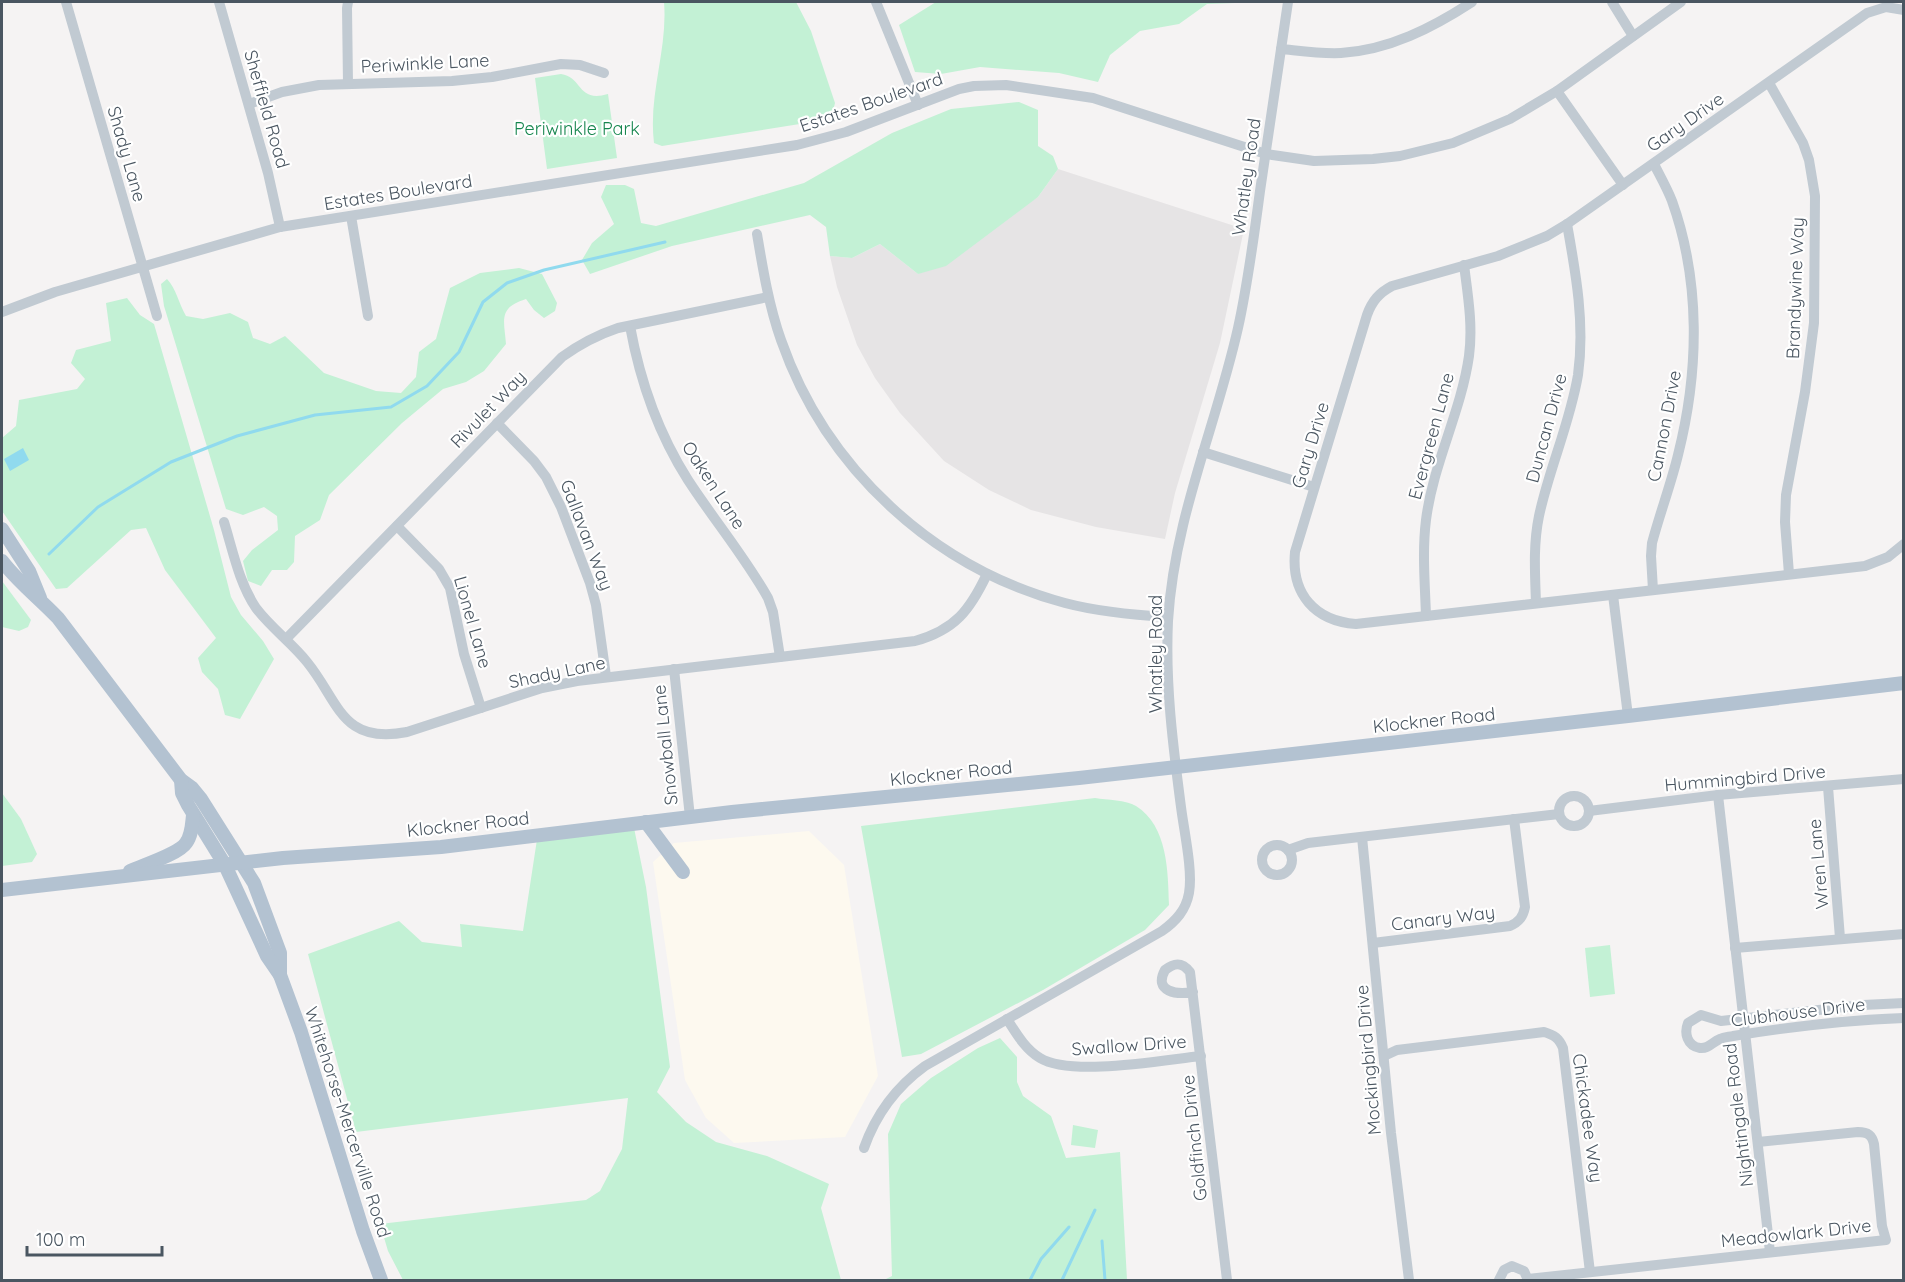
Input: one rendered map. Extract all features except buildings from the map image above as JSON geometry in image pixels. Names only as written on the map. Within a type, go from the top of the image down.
[{"type":"main road","name":"Whitehorse-Mercerville Road","points":[[2,529],[29,571],[40,600]]},
{"type":"main road","name":"Whitehorse-Mercerville Road","points":[[2,561],[16,579],[58,618],[181,780],[201,799],[254,883],[280,953],[280,975]]},
{"type":"main road","name":"Klockner Road","points":[[2,890],[242,863],[441,847],[690,817],[1176,767],[1904,683]]},
{"type":"main road","name":"Whitehorse-Mercerville Road","points":[[181,780],[182,793],[225,865],[267,956],[280,975],[301,1032],[363,1231],[381,1281]]},
{"type":"main road","points":[[120,876],[150,861],[171,855],[185,845],[191,833],[191,810]]},
{"type":"main road","points":[[646,822],[683,872]]},
{"type":"street","name":"Shady Lane","points":[[66,2],[157,316]]},
{"type":"street","name":"Sheffield Road","points":[[219,2],[249,104],[280,227]]},
{"type":"street","points":[[348,2],[346,8],[348,84]]},
{"type":"street","points":[[876,2],[918,105]]},
{"type":"street","name":"Whatley Road","points":[[864,1148],[874,1122],[891,1097],[911,1076],[1162,931],[1181,913],[1189,892],[1190,879],[1167,672],[1168,617],[1178,542],[1225,380],[1248,277],[1288,2]]},
{"type":"street","points":[[1281,49],[1341,53],[1381,46],[1428,27],[1472,2]]},
{"type":"street","points":[[1612,2],[1633,36]]},
{"type":"street","name":"Estates Boulevard","points":[[2,312],[34,298],[280,227],[797,145],[846,132],[959,89],[974,86],[1006,85],[1093,98],[1266,154],[1314,161],[1346,161],[1418,152],[1479,133],[1510,119],[1557,91],[1681,2]]},
{"type":"street","name":"Gary Drive","points":[[1904,10],[1886,7],[1867,13],[1567,224],[1520,248],[1392,286],[1375,299],[1367,315],[1314,487],[1295,552],[1294,564],[1299,586],[1312,606],[1321,614],[1344,623],[1356,624],[1865,566],[1888,557],[1904,544]]},
{"type":"street","name":"Periwinkle Lane","points":[[249,104],[299,87],[477,79],[561,64],[580,65],[604,73]]},
{"type":"street","name":"Brandywine Way","points":[[1769,83],[1803,143],[1811,169],[1815,196],[1814,323],[1805,392],[1786,495],[1785,522],[1789,574]]},
{"type":"street","points":[[1557,91],[1623,186]]},
{"type":"street","name":"Cannon Drive","points":[[1653,590],[1652,543],[1678,454],[1694,358],[1691,285],[1682,238],[1671,199],[1654,164]]},
{"type":"street","points":[[351,216],[368,316]]},
{"type":"street","name":"Duncan Drive","points":[[1536,603],[1535,552],[1539,515],[1572,402],[1580,354],[1580,305],[1567,224]]},
{"type":"street","points":[[757,234],[768,297],[781,340],[804,393],[850,465],[890,507],[958,558],[1012,585],[1066,603],[1101,611],[1168,617]]},
{"type":"street","name":"Evergreen Lane","points":[[1426,616],[1424,568],[1426,519],[1469,356],[1470,317],[1464,266]]},
{"type":"street","name":"Rivulet Way","points":[[286,639],[562,357],[576,346],[603,333],[630,326],[768,297]]},
{"type":"street","name":"Oaken Lane","points":[[630,326],[641,376],[662,433],[688,480],[768,598],[773,612],[780,657]]},
{"type":"street","name":"Gallavan Way","points":[[497,423],[534,461],[546,477],[561,507],[590,582],[596,605],[606,676]]},
{"type":"street","points":[[1203,452],[1314,487]]},
{"type":"street","name":"Shady Lane","points":[[224,522],[249,597],[268,622],[318,675],[342,716],[362,729],[373,733],[394,735],[542,688],[606,676],[915,641],[951,626],[971,604],[987,574]]},
{"type":"street","name":"Lionel Lane","points":[[397,526],[439,569],[450,588],[464,654],[481,708]]},
{"type":"street","points":[[1613,595],[1628,716]]},
{"type":"street","name":"Snowball Lane","points":[[674,669],[690,817]]},
{"type":"street","name":"Hummingbird Drive","points":[[1288,850],[1308,843],[1559,814],[1564,822],[1573,826],[1586,820],[1589,811],[1718,795],[1904,779]]},
{"type":"street","name":"Wren Lane","points":[[1828,787],[1840,938]]},
{"type":"street","name":"Nightingale Road","points":[[1718,795],[1770,1252]]},
{"type":"street","points":[[1559,814],[1563,800],[1572,796],[1582,798],[1589,811]]},
{"type":"street","name":"Canary Way","points":[[1373,943],[1510,926],[1520,919],[1525,907],[1514,819]]},
{"type":"street","name":"Mockingbird Drive","points":[[1362,837],[1409,1281]]},
{"type":"street","points":[[1735,948],[1904,934]]},
{"type":"street","name":"Goldfinch Drive","points":[[1193,993],[1227,1281]]},
{"type":"street","name":"Clubhouse Drive","points":[[1904,1003],[1863,1005],[1720,1021],[1701,1015],[1688,1023],[1686,1034],[1694,1046],[1702,1048],[1722,1038],[1745,1034],[1873,1019],[1904,1018]]},
{"type":"street","name":"Swallow Drive","points":[[1007,1019],[1030,1051],[1061,1066],[1092,1067],[1201,1056]]},
{"type":"street","name":"Chickadee Way","points":[[1384,1056],[1397,1050],[1544,1032],[1560,1040],[1576,1142],[1590,1272]]},
{"type":"street","name":"Meadowlark Drive","points":[[1499,1281],[1504,1270],[1512,1266],[1521,1268],[1528,1280],[1886,1240],[1882,1226],[1873,1138],[1868,1134],[1858,1132],[1758,1142]]},
{"type":"shaded area","points":[[1058,169],[1244,229],[1220,343],[1175,493],[1165,539],[1096,527],[1031,510],[989,490],[944,461],[900,413],[875,378],[857,345],[837,287],[830,256],[852,258],[880,244],[918,274],[1038,197]]},
{"type":"shaded area","points":[[809,831],[844,865],[878,1076],[845,1137],[734,1143],[706,1118],[685,1080],[653,862],[674,843]]},
{"type":"green space","points":[[664,2],[796,2],[811,31],[835,103],[832,115],[806,123],[662,146],[654,143],[654,107],[663,37]]},
{"type":"green space","points":[[936,2],[1263,2],[1207,4],[1179,24],[1140,31],[1110,55],[1098,82],[1059,73],[980,67],[941,74],[915,72],[899,25]]},
{"type":"green space","name":"Periwinkle Park","points":[[561,74],[568,76],[591,95],[608,94],[617,158],[547,169],[535,78]]},
{"type":"green space","points":[[1019,102],[1038,110],[1038,146],[1053,156],[1058,169],[1038,197],[946,266],[918,274],[880,244],[852,258],[830,256],[826,227],[810,215],[672,246],[590,274],[582,260],[592,243],[614,224],[601,197],[606,185],[625,185],[634,189],[641,223],[656,226],[804,183],[892,133],[951,109]]},
{"type":"green space","points":[[519,268],[542,274],[557,303],[555,311],[544,318],[526,299],[511,306],[504,321],[506,344],[484,371],[466,382],[443,389],[402,423],[329,495],[320,520],[295,536],[294,562],[287,570],[272,570],[261,586],[248,581],[243,561],[252,550],[278,530],[277,516],[264,507],[243,515],[226,509],[164,306],[161,284],[167,279],[186,316],[203,319],[230,313],[248,322],[253,338],[270,344],[285,336],[324,373],[376,391],[401,393],[416,377],[419,352],[436,339],[450,288],[480,273]]},
{"type":"green space","points":[[127,298],[140,315],[154,324],[214,530],[231,597],[241,615],[263,641],[274,659],[240,719],[225,715],[218,689],[202,672],[198,658],[216,638],[165,570],[146,528],[131,530],[67,588],[56,589],[2,511],[2,438],[16,426],[19,400],[77,389],[85,379],[71,363],[76,350],[111,341],[106,303]]},
{"type":"green space","points":[[2,581],[31,620],[28,627],[19,631],[2,627]]},
{"type":"green space","points":[[2,793],[21,819],[37,854],[32,862],[2,866]]},
{"type":"green space","points":[[1095,798],[1132,804],[1147,815],[1155,825],[1167,864],[1169,905],[1145,930],[1043,990],[921,1054],[902,1057],[861,826]]},
{"type":"green space","points":[[633,823],[646,887],[670,1067],[657,1092],[686,1122],[716,1142],[767,1156],[829,1184],[821,1208],[841,1280],[403,1280],[388,1251],[380,1224],[586,1200],[600,1191],[622,1149],[628,1098],[356,1132],[308,954],[399,921],[422,942],[462,947],[460,924],[523,931],[538,833]]},
{"type":"green space","points":[[1610,945],[1615,994],[1590,997],[1585,948]]},
{"type":"green space","points":[[1000,1038],[1017,1057],[1017,1082],[1023,1096],[1051,1116],[1066,1158],[1120,1152],[1127,1280],[884,1280],[892,1276],[888,1134],[901,1104],[931,1078],[978,1048]]},
{"type":"green space","points":[[1073,1125],[1098,1130],[1095,1148],[1071,1145]]},
{"type":"water","points":[[23,448],[29,460],[10,471],[4,459]]},
{"type":"waterway","points":[[49,554],[98,507],[171,462],[237,436],[315,415],[391,407],[427,386],[459,352],[483,302],[507,283],[544,270],[665,242]]},
{"type":"waterway","points":[[1062,1280],[1095,1210]]},
{"type":"waterway","points":[[1030,1280],[1041,1259],[1069,1227]]},
{"type":"waterway","points":[[1102,1241],[1105,1280]]}]
